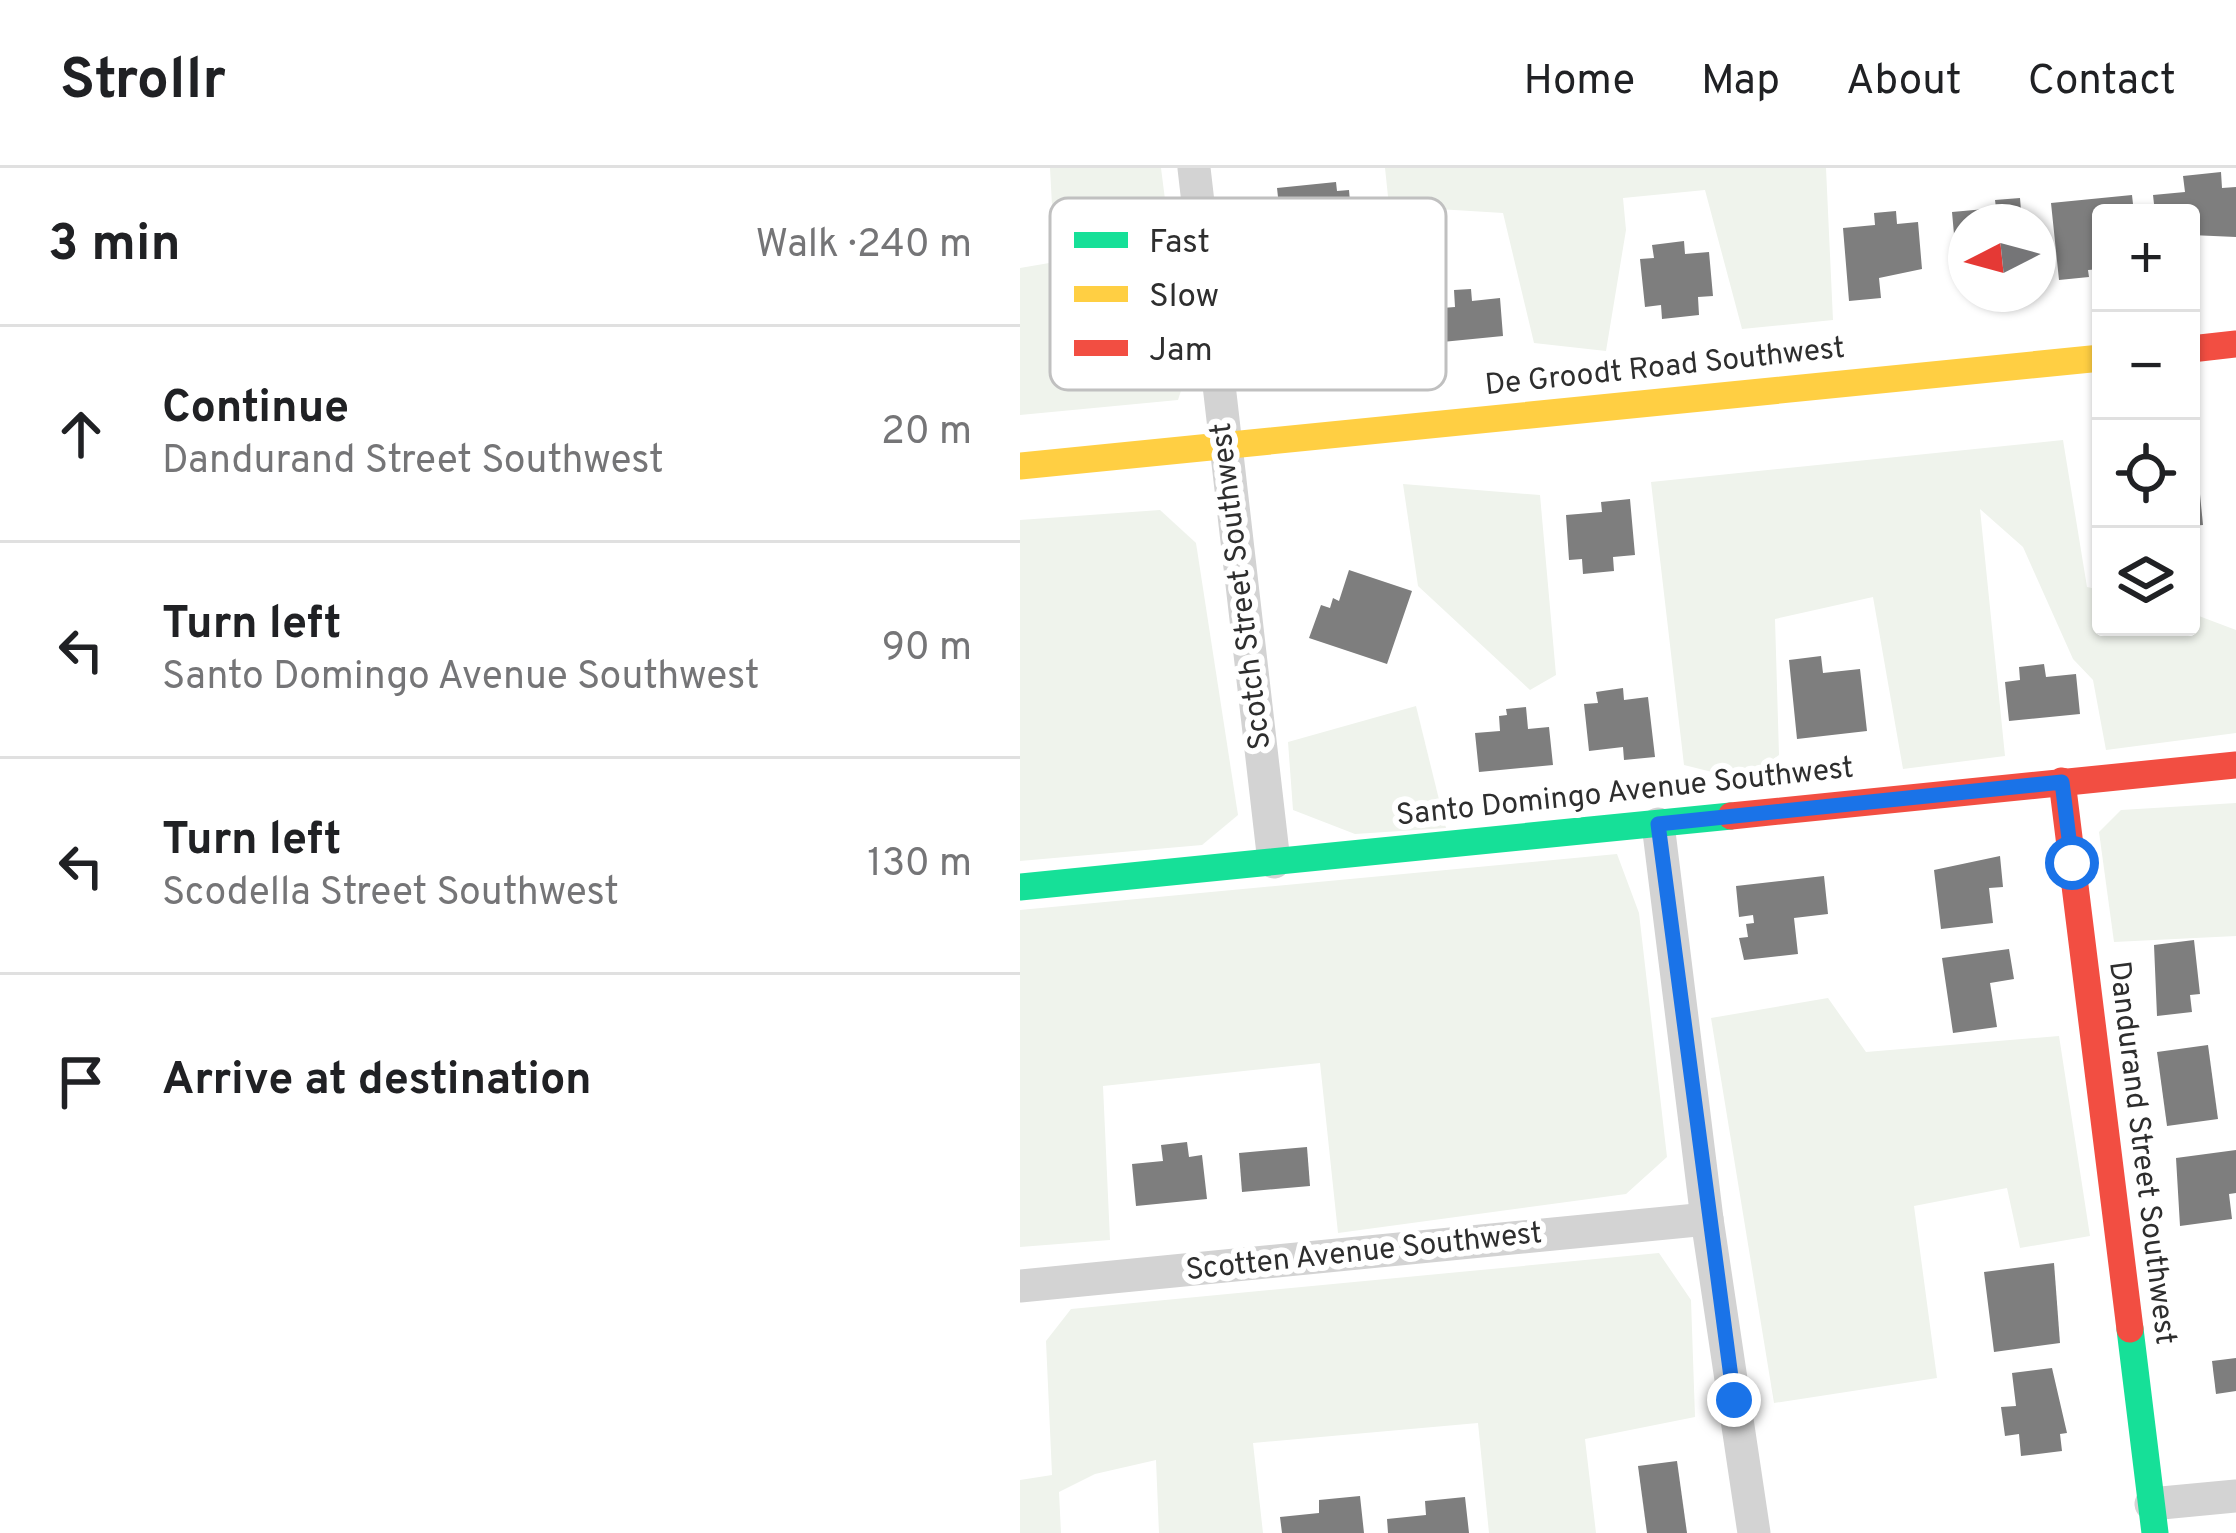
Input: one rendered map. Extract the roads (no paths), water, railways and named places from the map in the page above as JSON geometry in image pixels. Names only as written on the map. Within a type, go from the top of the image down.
[{"type":"street","name":"Scotch Street Southwest","points":[[1194,168],[1197,198]]},
{"type":"street","points":[[2200,348],[2236,344]]},
{"type":"street","name":"De Groodt Road Southwest","points":[[1020,466],[2092,359]]},
{"type":"street","name":"Scotch Street Southwest","points":[[1219,390],[1274,862]]},
{"type":"street","name":"Santo Domingo Avenue Southwest","points":[[1020,887],[2236,765]]},
{"type":"street","name":"Dandurand Street Southwest","points":[[2062,782],[2153,1518]]},
{"type":"street","points":[[1658,824],[1707,1219],[1754,1533]]},
{"type":"street","name":"Scotten Avenue Southwest","points":[[1020,1286],[1707,1219]]},
{"type":"street","points":[[2153,1518],[2236,1496]]}]
